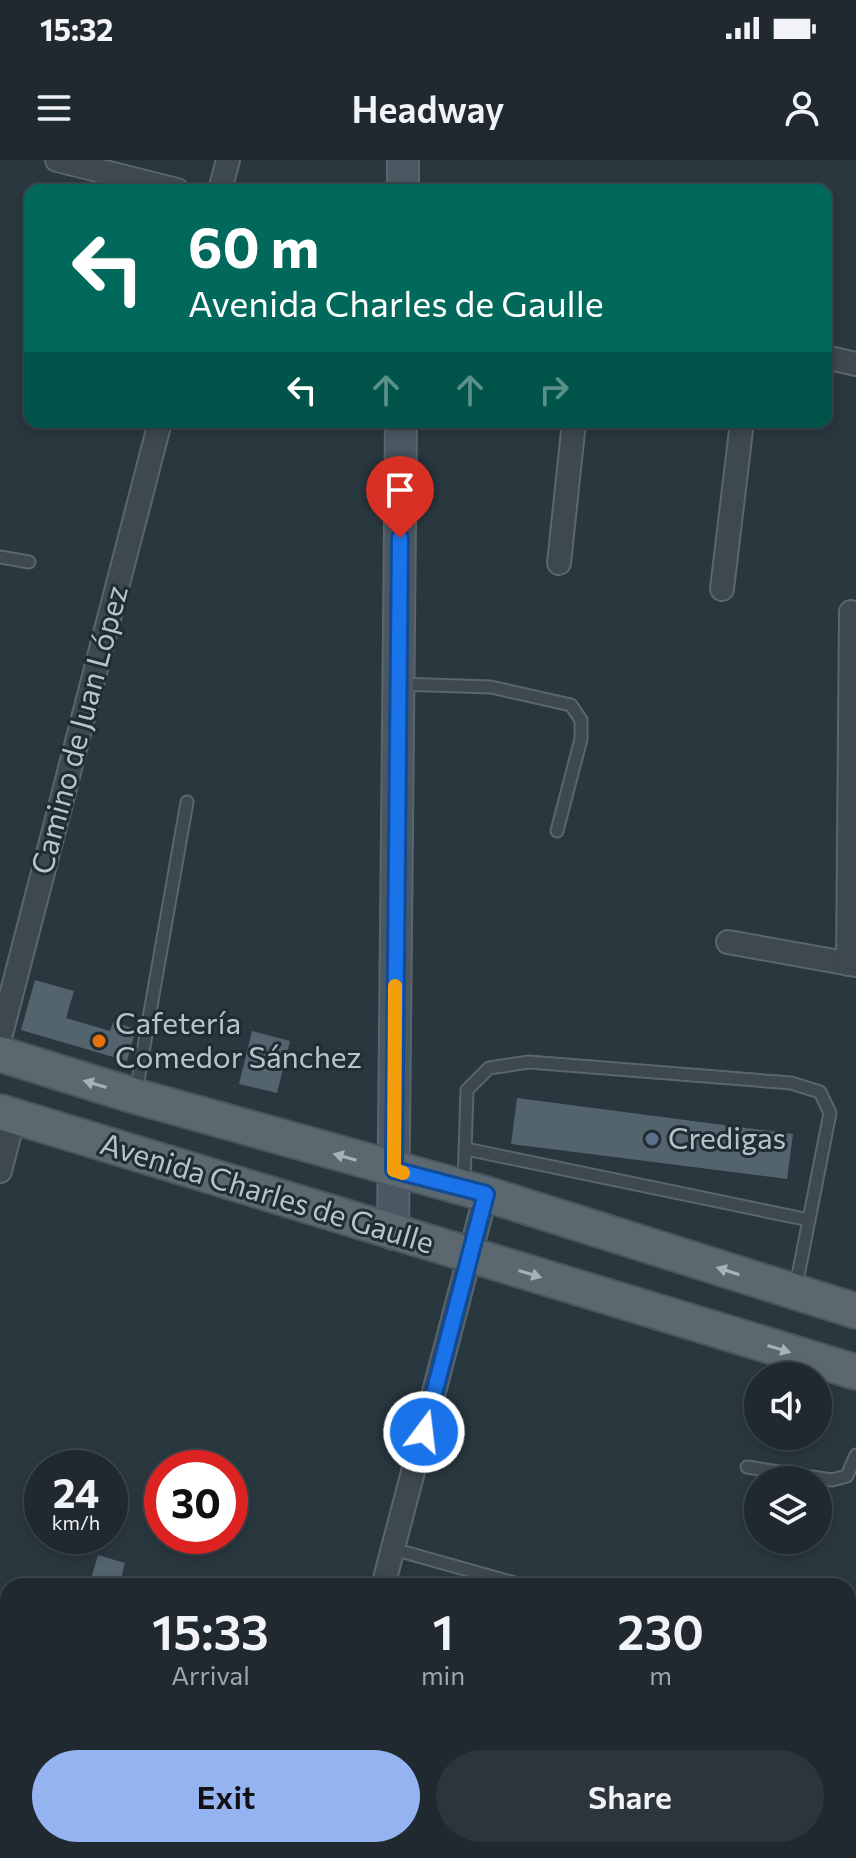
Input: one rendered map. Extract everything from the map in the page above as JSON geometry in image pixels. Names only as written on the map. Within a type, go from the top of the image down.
[{"type":"main road","name":"Avenida Charles de Gaulle","points":[[0,1054],[135,1096],[475,1191],[856,1311]]},
{"type":"main road","name":"Avenida Charles de Gaulle","points":[[7,1114],[393,1234],[856,1372]]},
{"type":"street","points":[[57,160],[153,184]]},
{"type":"street","points":[[222,184],[228,160]]},
{"type":"street","points":[[403,160],[403,184]]},
{"type":"street","points":[[832,358],[856,364]]},
{"type":"street","name":"Camino de Juan López","points":[[0,1038],[158,428]]},
{"type":"street","points":[[393,1234],[401,428]]},
{"type":"street","points":[[559,563],[573,428]]},
{"type":"street","points":[[722,589],[741,428]]},
{"type":"street","points":[[728,942],[852,964],[851,612]]},
{"type":"street","points":[[0,1171],[7,1114]]},
{"type":"street","points":[[385,1578],[471,1256],[475,1191]]},
{"type":"lane","points":[[0,557],[29,562]]},
{"type":"lane","points":[[398,684],[491,687],[571,705],[581,720],[581,739],[557,831]]},
{"type":"lane","points":[[135,1096],[187,802]]},
{"type":"lane","points":[[475,1191],[466,1149],[467,1090],[489,1068],[529,1062],[791,1083],[820,1092],[830,1113],[795,1292]]},
{"type":"lane","points":[[466,1149],[809,1220]]},
{"type":"lane","points":[[832,1480],[847,1476],[856,1455]]},
{"type":"lane","points":[[393,1549],[496,1578]]},
{"type":"building","points":[[35,980],[74,991],[66,1018],[110,1031],[113,1022],[136,1029],[127,1061],[21,1030]]},
{"type":"building","points":[[252,1031],[290,1041],[277,1093],[239,1084]]},
{"type":"building","name":"Credigas","points":[[517,1098],[793,1134],[787,1179],[511,1144]]},
{"type":"building","points":[[98,1555],[125,1563],[121,1578],[91,1578]]},
{"type":"slow traffic","points":[[395,986],[394,1170],[403,1173]]},
{"type":"place","name":"Cafetería Comedor Sánchez","points":[[99,1041]]},
{"type":"place","name":"Credigas","points":[[652,1139]]},
{"type":"route","points":[[400,538],[394,1170],[486,1194],[424,1432]]}]
